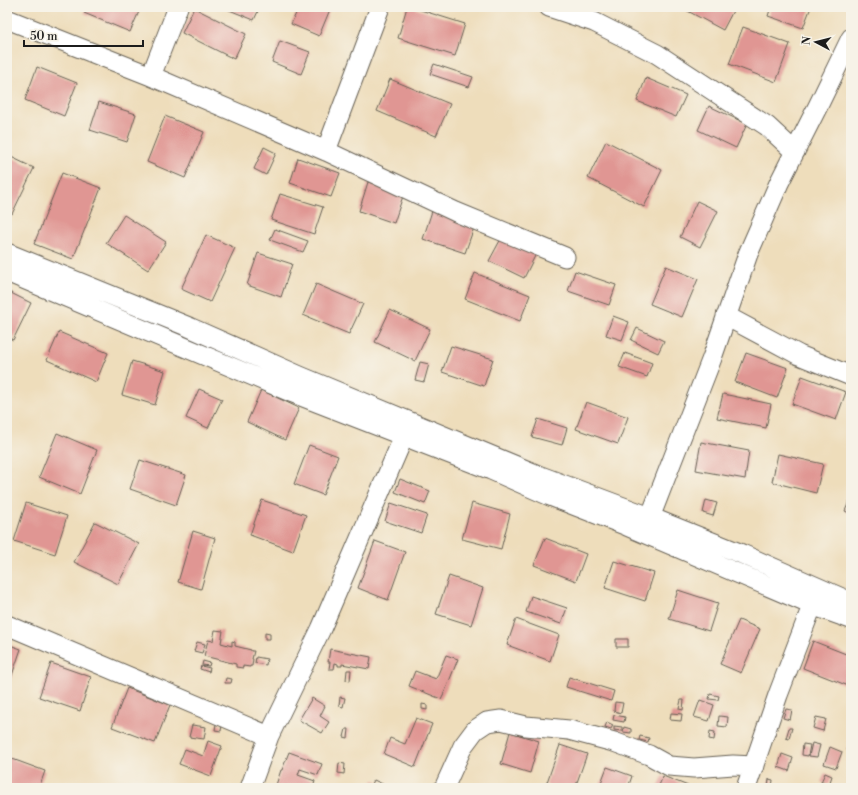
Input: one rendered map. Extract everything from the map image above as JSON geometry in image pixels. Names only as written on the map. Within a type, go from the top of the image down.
[{"type":"street","points":[[151,76],[178,7]]},
{"type":"street","points":[[326,151],[380,7]]},
{"type":"street","points":[[549,7],[594,22],[657,54],[767,126],[795,152]]},
{"type":"street","points":[[7,19],[151,76],[326,151],[456,212],[565,257]]},
{"type":"street","points":[[647,525],[712,358],[748,254],[779,184],[851,38]]},
{"type":"street","points":[[7,253],[538,474],[647,525],[816,597],[851,619]]},
{"type":"street","points":[[7,272],[293,393],[491,470],[550,496],[647,525]]},
{"type":"street","points":[[726,316],[799,355],[851,376]]},
{"type":"street","points":[[250,788],[269,736],[321,629],[404,436]]},
{"type":"street","points":[[816,597],[851,602]]},
{"type":"street","points":[[746,788],[778,695],[816,597]]},
{"type":"street","points":[[7,625],[269,736]]},
{"type":"street","points":[[444,788],[463,746],[475,730],[487,722],[501,720],[526,726],[569,730],[614,742],[669,766],[694,768],[733,765],[754,766]]},
{"type":"building","points":[[87,7],[141,7],[130,32],[84,13]]},
{"type":"building","points":[[222,7],[260,7],[254,20]]},
{"type":"building","points":[[299,7],[331,7],[319,36],[291,24]]},
{"type":"building","points":[[407,7],[465,24],[455,56],[398,38]]},
{"type":"building","points":[[685,7],[735,7],[723,30],[684,9]]},
{"type":"building","points":[[771,7],[811,7],[803,28],[768,16]]},
{"type":"building","points":[[194,8],[246,34],[234,59],[182,33]]},
{"type":"building","points":[[743,27],[790,44],[776,82],[729,64]]},
{"type":"building","points":[[280,41],[310,52],[301,74],[272,62]]},
{"type":"building","points":[[434,64],[473,77],[469,87],[430,74]]},
{"type":"building","points":[[37,67],[77,83],[64,116],[25,100]]},
{"type":"building","points":[[646,78],[686,95],[676,117],[637,101]]},
{"type":"building","points":[[390,79],[450,104],[436,136],[377,111]]},
{"type":"building","points":[[99,102],[136,114],[127,142],[90,130]]},
{"type":"building","points":[[709,106],[747,124],[736,148],[698,130]]},
{"type":"building","points":[[165,116],[204,132],[185,178],[147,162]]},
{"type":"building","points":[[606,141],[662,170],[644,207],[588,178]]},
{"type":"building","points":[[264,147],[276,153],[266,175],[254,169]]},
{"type":"building","points":[[7,155],[34,168],[12,214],[7,212]]},
{"type":"building","points":[[298,158],[340,173],[331,197],[290,183]]},
{"type":"building","points":[[62,173],[101,188],[73,259],[34,244]]},
{"type":"building","points":[[368,182],[404,193],[394,223],[359,211]]},
{"type":"building","points":[[280,194],[323,207],[314,234],[271,220]]},
{"type":"building","points":[[697,201],[718,211],[700,247],[680,237]]},
{"type":"building","points":[[433,208],[476,222],[465,253],[423,239]]},
{"type":"building","points":[[124,215],[166,242],[148,270],[106,243]]},
{"type":"building","points":[[275,229],[308,241],[303,252],[270,240]]},
{"type":"building","points":[[206,235],[235,248],[210,302],[181,289]]},
{"type":"building","points":[[503,235],[537,252],[524,278],[489,261]]},
{"type":"building","points":[[258,253],[292,264],[281,297],[247,285]]},
{"type":"building","points":[[666,266],[698,279],[682,317],[650,304]]},
{"type":"building","points":[[575,271],[616,285],[609,305],[568,291]]},
{"type":"building","points":[[475,273],[530,295],[520,321],[465,299]]},
{"type":"building","points":[[316,284],[363,304],[349,334],[303,315]]},
{"type":"building","points":[[7,291],[31,303],[13,340],[7,337]]},
{"type":"building","points":[[390,310],[430,329],[415,361],[375,342]]},
{"type":"building","points":[[613,316],[629,322],[622,340],[606,335]]},
{"type":"building","points":[[637,328],[664,341],[658,353],[631,340]]},
{"type":"building","points":[[59,332],[108,353],[96,382],[47,360]]},
{"type":"building","points":[[451,346],[493,359],[484,386],[442,372]]},
{"type":"building","points":[[625,353],[652,363],[647,377],[619,367]]},
{"type":"building","points":[[746,353],[788,368],[777,398],[735,382]]},
{"type":"building","points":[[132,361],[165,371],[155,405],[122,395]]},
{"type":"building","points":[[420,362],[429,364],[424,382],[415,380]]},
{"type":"building","points":[[802,376],[846,392],[836,420],[792,404]]},
{"type":"building","points":[[199,389],[222,399],[208,428],[186,418]]},
{"type":"building","points":[[261,390],[299,408],[285,440],[247,422]]},
{"type":"building","points":[[723,394],[771,404],[766,428],[717,418]]},
{"type":"building","points":[[586,402],[628,417],[618,444],[576,429]]},
{"type":"building","points":[[538,419],[567,428],[562,445],[532,437]]},
{"type":"building","points":[[57,433],[97,450],[80,494],[39,477]]},
{"type":"building","points":[[701,442],[749,451],[745,479],[696,470]]},
{"type":"building","points":[[309,445],[338,456],[323,495],[294,484]]},
{"type":"building","points":[[778,454],[823,464],[816,493],[772,482]]},
{"type":"building","points":[[140,460],[186,475],[176,505],[130,489]]},
{"type":"building","points":[[400,479],[430,491],[425,504],[395,492]]},
{"type":"building","points":[[851,497],[851,514],[845,511]]},
{"type":"building","points":[[262,500],[306,515],[293,551],[250,535]]},
{"type":"building","points":[[706,500],[717,503],[713,516],[703,513]]},
{"type":"building","points":[[26,503],[67,516],[55,554],[14,541]]},
{"type":"building","points":[[391,503],[427,515],[421,533],[385,521]]},
{"type":"building","points":[[472,503],[510,514],[501,549],[462,539]]},
{"type":"building","points":[[95,522],[139,544],[118,584],[74,562]]},
{"type":"building","points":[[193,531],[215,538],[201,589],[178,582]]},
{"type":"building","points":[[545,538],[586,554],[576,581],[534,565]]},
{"type":"building","points":[[375,541],[405,552],[388,600],[358,588]]},
{"type":"building","points":[[614,561],[654,573],[645,601],[605,588]]},
{"type":"building","points":[[449,576],[483,588],[471,625],[436,614]]},
{"type":"building","points":[[678,590],[718,603],[709,631],[669,619]]},
{"type":"building","points":[[531,596],[567,608],[561,624],[526,612]]},
{"type":"building","points":[[516,619],[559,635],[550,661],[507,645]]},
{"type":"building","points":[[739,620],[760,629],[741,673],[720,664]]},
{"type":"building","points":[[215,630],[223,631],[221,643],[232,646],[232,641],[235,642],[235,646],[254,651],[252,666],[243,666],[243,668],[236,667],[236,664],[204,656],[208,640],[213,641]]},
{"type":"building","points":[[265,633],[270,634],[270,639],[265,639]]},
{"type":"building","points":[[616,639],[628,639],[628,647],[616,647]]},
{"type":"building","points":[[813,641],[851,656],[851,687],[803,668]]},
{"type":"building","points":[[197,642],[205,644],[202,653],[194,651]]},
{"type":"building","points":[[7,644],[21,649],[9,684],[7,684]]},
{"type":"building","points":[[330,649],[371,657],[369,669],[342,664],[342,666],[338,666],[338,664],[335,663],[334,669],[329,669],[330,662],[328,662]]},
{"type":"building","points":[[446,655],[458,659],[441,699],[409,686],[415,671],[436,679]]},
{"type":"building","points":[[256,657],[267,659],[266,665],[255,663]]},
{"type":"building","points":[[203,661],[210,663],[209,666],[202,665]]},
{"type":"building","points":[[51,663],[91,677],[80,711],[39,697]]},
{"type":"building","points":[[201,666],[210,668],[209,672],[200,669]]},
{"type":"building","points":[[347,670],[351,670],[350,681],[346,680]]},
{"type":"building","points":[[569,677],[614,691],[611,701],[566,687]]},
{"type":"building","points":[[226,678],[232,679],[231,683],[225,683]]},
{"type":"building","points":[[127,688],[170,705],[155,743],[112,727]]},
{"type":"building","points":[[710,694],[719,696],[718,700],[709,699]]},
{"type":"building","points":[[340,697],[345,698],[343,707],[339,706]]},
{"type":"building","points":[[312,698],[325,706],[320,716],[329,722],[322,733],[299,720]]},
{"type":"building","points":[[681,700],[684,700],[683,710],[679,709]]},
{"type":"building","points":[[700,700],[714,705],[709,721],[694,717]]},
{"type":"building","points":[[615,702],[623,703],[621,713],[614,711]]},
{"type":"building","points":[[422,704],[427,705],[427,710],[422,709]]},
{"type":"building","points":[[786,709],[792,710],[790,720],[783,718]]},
{"type":"building","points":[[671,713],[682,714],[681,721],[670,720]]},
{"type":"building","points":[[614,715],[625,717],[624,722],[613,720]]},
{"type":"building","points":[[719,716],[728,717],[727,727],[718,726]]},
{"type":"building","points":[[816,717],[826,719],[823,731],[813,728]]},
{"type":"building","points":[[416,718],[432,724],[415,767],[384,754],[390,738],[405,744]]},
{"type":"building","points":[[607,722],[613,725],[611,729],[605,727]]},
{"type":"building","points":[[216,724],[222,725],[221,731],[215,730]]},
{"type":"building","points":[[192,725],[206,727],[204,739],[189,737]]},
{"type":"building","points":[[614,726],[622,727],[622,731],[614,730]]},
{"type":"building","points":[[624,727],[631,729],[631,733],[623,732]]},
{"type":"building","points":[[789,728],[792,728],[789,739],[786,738]]},
{"type":"building","points":[[346,729],[349,729],[348,738],[344,737]]},
{"type":"building","points":[[710,731],[715,732],[714,740],[709,739]]},
{"type":"building","points":[[510,732],[539,741],[530,773],[501,764]]},
{"type":"building","points":[[640,736],[649,738],[648,742],[639,740]]},
{"type":"building","points":[[851,737],[851,751],[847,750]]},
{"type":"building","points":[[208,741],[222,746],[211,776],[179,764],[185,749],[203,756]]},
{"type":"building","points":[[812,743],[820,745],[817,757],[809,756]]},
{"type":"building","points":[[803,744],[810,745],[808,756],[802,755]]},
{"type":"building","points":[[560,745],[587,754],[575,788],[555,788],[546,785]]},
{"type":"building","points":[[830,747],[842,752],[836,768],[824,764]]},
{"type":"building","points":[[289,752],[322,764],[318,775],[300,769],[298,775],[315,781],[313,788],[275,788]]},
{"type":"building","points":[[782,754],[793,758],[789,771],[778,767]]},
{"type":"building","points":[[7,757],[45,771],[39,788],[7,788]]},
{"type":"building","points":[[339,763],[345,764],[344,774],[338,773]]},
{"type":"building","points":[[607,767],[632,776],[628,788],[599,788]]},
{"type":"building","points":[[825,773],[832,776],[829,785],[821,782]]},
{"type":"building","points":[[663,776],[688,786],[688,788],[658,788]]},
{"type":"building","points":[[769,779],[773,780],[772,787],[768,787]]},
{"type":"building","points":[[374,780],[391,788],[370,788]]}]
